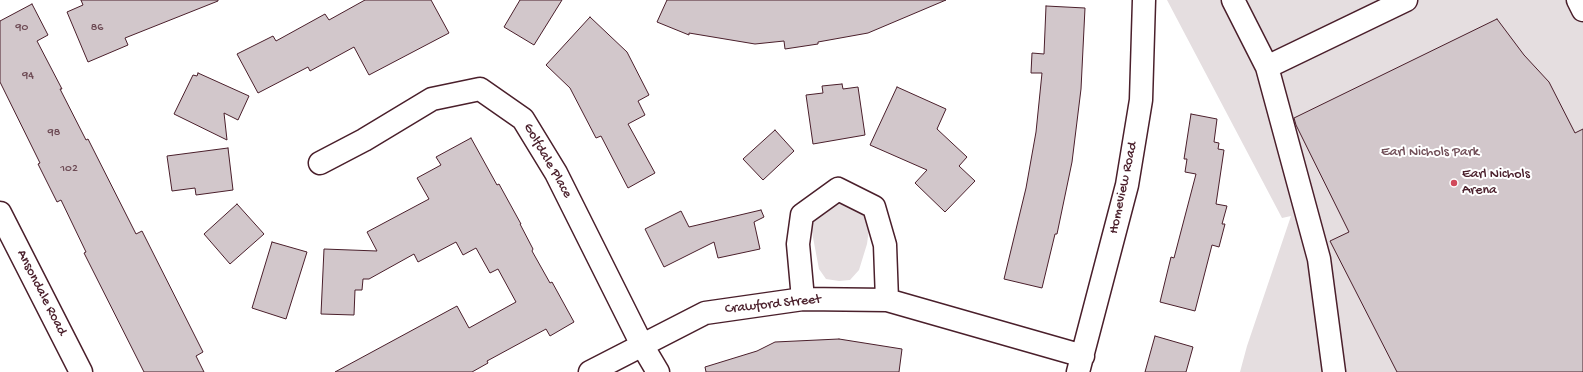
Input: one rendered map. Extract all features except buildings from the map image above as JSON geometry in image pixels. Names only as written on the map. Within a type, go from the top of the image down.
[{"type":"street","name":"Homeview Road","points":[[1080,364],[1127,185],[1141,100],[1144,0]]},
{"type":"street","points":[[1233,0],[1267,68],[1319,259],[1334,372]]},
{"type":"street","points":[[1267,68],[1406,0]]},
{"type":"street","points":[[1578,0],[1583,10]]},
{"type":"street","name":"Golfdale Place","points":[[320,162],[364,140],[432,99],[480,89],[523,119],[556,173],[642,345],[658,372]]},
{"type":"street","points":[[803,299],[798,244],[802,215],[838,189],[874,208],[885,245],[888,300]]},
{"type":"street","name":"Ansondale Road","points":[[0,213],[81,372]]},
{"type":"street","name":"Crawford Street","points":[[590,372],[705,313],[803,299],[888,300],[1080,364]]},
{"type":"green space","name":"Earl Nichols Park","points":[[1167,0],[1583,0],[1583,372],[1240,372],[1247,346],[1291,216],[1282,218]]},
{"type":"green space","points":[[841,203],[856,207],[865,216],[869,229],[867,244],[859,270],[850,280],[839,281],[826,279],[819,269],[811,227],[817,215],[826,208]]},
{"type":"place","name":"Earl Nichols Arena","points":[[1454,183]]}]
